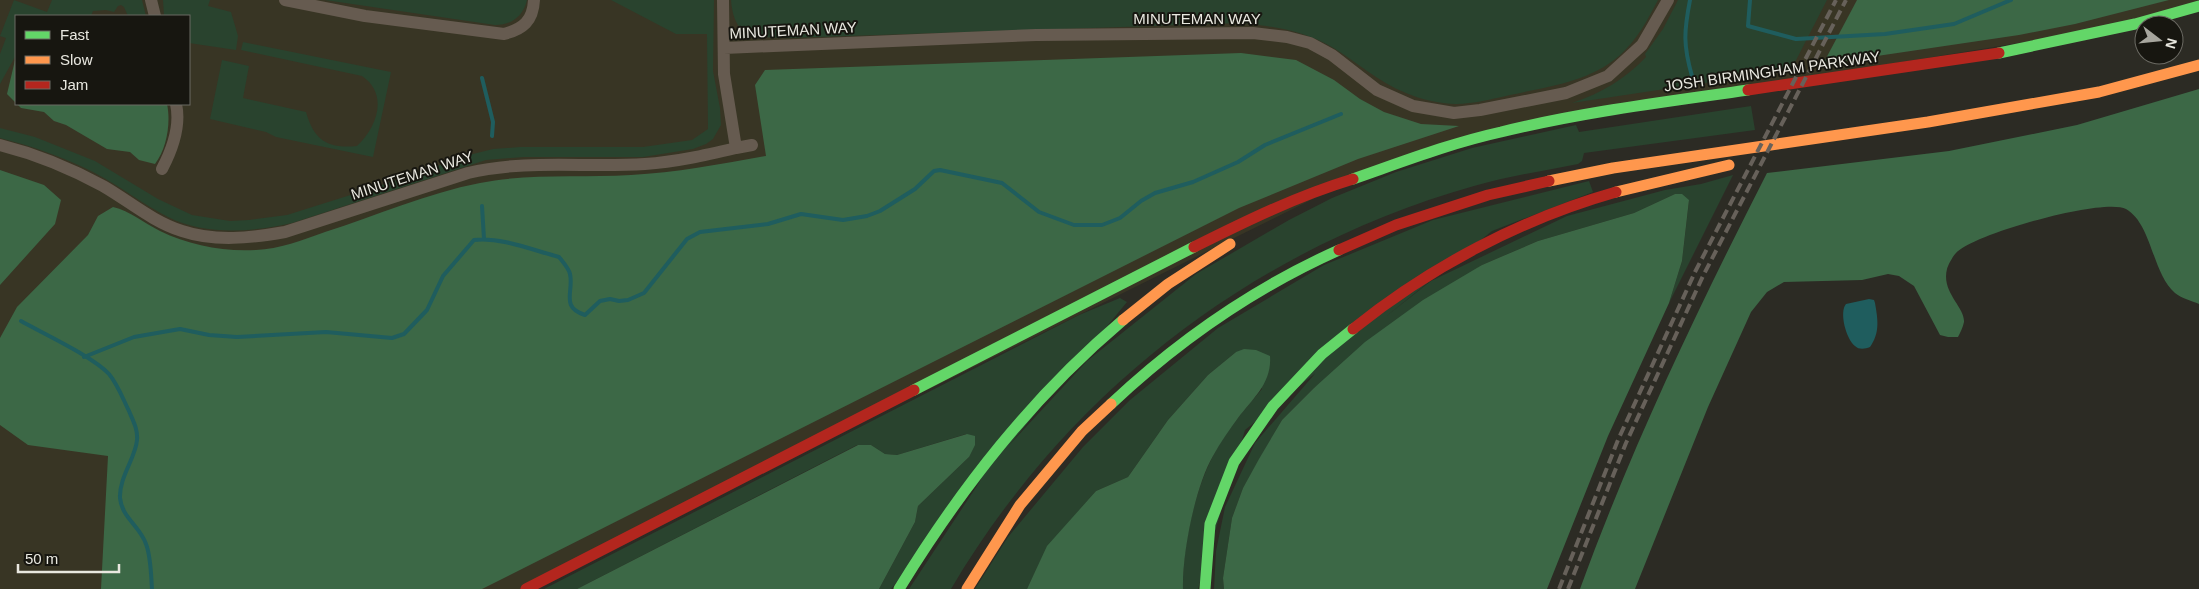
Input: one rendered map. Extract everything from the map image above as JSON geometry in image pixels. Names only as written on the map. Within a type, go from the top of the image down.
[{"type":"main road","name":"JOSH BIRMINGHAM PARKWAY","points":[[1353,179],[1426,153],[1499,132],[1572,116],[2019,50],[2135,24],[2199,6]]},
{"type":"main road","points":[[967,589],[986,554],[1034,485],[1107,405],[1184,339],[1232,306],[1320,257],[1386,228],[1513,189],[1583,173],[1928,122],[2075,97],[2167,76],[2199,65]]},
{"type":"main road","points":[[1764,158],[1928,122]]},
{"type":"main road","points":[[1205,589],[1206,555],[1213,519],[1217,503],[1238,455],[1270,409],[1292,384],[1344,334],[1428,275],[1473,249],[1518,228],[1560,210],[1658,181],[1745,162]]},
{"type":"main road","points":[[900,589],[929,539],[982,464],[1043,392],[1133,310],[1245,236],[1353,179]]},
{"type":"main road","points":[[526,589],[1114,287],[1269,210],[1311,192],[1353,179]]},
{"type":"street","points":[[151,0],[155,15]]},
{"type":"street","points":[[285,0],[365,16],[504,34],[517,31],[528,22],[534,9],[534,0]]},
{"type":"street","points":[[723,0],[724,48]]},
{"type":"street","name":"MINUTEMAN WAY","points":[[0,145],[65,167],[170,226],[201,236],[222,238],[264,236],[285,232],[492,167],[646,164],[679,160],[736,148],[724,74],[724,48],[1036,35],[1253,33],[1286,37],[1310,43],[1332,55],[1377,90],[1413,106],[1454,113],[1480,110],[1566,93],[1608,76],[1642,45],[1668,0]]},
{"type":"street","points":[[162,169],[171,152],[176,128],[176,105]]},
{"type":"street","points":[[736,148],[752,145]]},
{"type":"shaded area","points":[[0,0],[2199,0],[2159,15],[2134,15],[2134,24],[1572,116],[1353,179],[526,589],[0,589]]},
{"type":"green space","points":[[14,0],[47,12],[52,0],[142,0],[146,15],[128,15],[121,5],[114,12],[106,10],[93,11],[91,15],[15,15],[15,57],[0,84],[0,54],[6,38],[0,36]]},
{"type":"green space","points":[[163,0],[210,0],[208,6],[231,12],[238,36],[236,50],[190,43],[190,15],[164,15]]},
{"type":"green space","points":[[325,0],[527,0],[523,11],[516,19],[501,25],[495,25]]},
{"type":"green space","points":[[611,0],[714,0],[713,71],[720,108],[721,125],[713,139],[706,144],[693,149],[643,157],[524,157],[486,160],[292,223],[261,229],[213,230],[183,223],[168,217],[93,172],[47,152],[0,138],[0,128],[35,137],[95,161],[158,199],[192,215],[230,221],[287,215],[469,155],[493,149],[520,147],[643,147],[692,140],[708,129],[707,34],[676,34]]},
{"type":"green space","points":[[731,0],[1658,0],[1646,23],[1631,43],[1619,56],[1595,72],[1553,86],[1479,102],[1453,104],[1429,100],[1406,93],[1368,72],[1321,41],[1288,30],[1265,26],[1241,23],[775,38],[756,36],[741,29],[736,22]]},
{"type":"green space","points":[[1678,0],[1827,0],[1792,68],[1778,72],[1572,103],[1612,85],[1638,65],[1646,57],[1645,54],[1663,29]]},
{"type":"green space","points":[[1857,0],[2169,0],[2075,24],[2019,35],[1823,64]]},
{"type":"green space","points":[[243,42],[391,72],[373,157],[276,137],[266,132],[210,119],[222,60],[249,66],[243,98],[306,112],[313,130],[323,141],[330,144],[347,147],[357,146],[364,139],[374,121],[378,101],[370,83],[362,76],[241,50]]},
{"type":"green space","points":[[1241,53],[1296,60],[1334,80],[1360,99],[1384,112],[1421,124],[1459,126],[1358,159],[1239,208],[482,589],[101,589],[108,456],[28,445],[0,425],[0,338],[17,307],[88,235],[98,216],[113,207],[131,214],[160,231],[194,244],[231,250],[265,249],[300,241],[402,205],[460,187],[480,183],[518,178],[648,174],[698,168],[766,156],[755,85],[765,70]]},
{"type":"green space","points":[[15,60],[15,102],[7,94]]},
{"type":"green space","points":[[2199,89],[2199,304],[2175,293],[2167,284],[2161,274],[2147,237],[2135,216],[2126,209],[2113,207],[2093,208],[2039,219],[1987,236],[1967,245],[1956,253],[1948,267],[1946,277],[1950,292],[1963,316],[1964,324],[1958,337],[1940,335],[1914,286],[1899,276],[1888,274],[1862,280],[1784,282],[1767,292],[1751,312],[1708,407],[1635,589],[1580,589],[1621,483],[1667,378],[1767,173],[1949,151],[2077,125]]},
{"type":"green space","points":[[18,105],[167,105],[167,135],[155,164],[139,160],[130,152],[107,149],[66,125],[54,121],[44,112],[21,108]]},
{"type":"green space","points":[[1751,106],[1755,130],[1584,153],[1582,161],[1578,164],[1513,176],[1474,186],[1393,213],[1316,247],[1242,289],[1174,337],[1109,391],[1051,452],[998,518],[951,589],[909,589],[990,466],[1087,361],[1196,274],[1289,220],[1332,198],[1396,172],[1472,148],[1576,125],[1579,132]]},
{"type":"green space","points":[[0,170],[44,185],[61,200],[55,224],[0,285]]},
{"type":"green space","points":[[1733,175],[1669,303],[1682,261],[1689,201],[1675,194],[1634,213],[1538,241],[1482,265],[1314,388],[1282,420],[1243,488],[1232,518],[1223,578],[1224,589],[1214,589],[1216,551],[1225,507],[1255,443],[1319,369],[1431,281],[1567,216],[1665,190],[1701,184]]},
{"type":"green space","points":[[1589,181],[1593,192],[1492,231],[1245,430],[1198,589],[1183,589],[1183,574],[1190,522],[1200,488],[1212,458],[1222,440],[1262,389],[1236,352],[1208,375],[1168,420],[1128,477],[1096,491],[1048,546],[1027,589],[975,589],[1008,537],[1083,447],[1130,400],[1218,328],[1324,265],[1433,220]]},
{"type":"green space","points":[[1675,194],[1682,194],[1689,200],[1682,261],[1669,303],[1608,436],[1547,589],[1224,589],[1223,578],[1232,518],[1243,488],[1259,459],[1282,420],[1365,342],[1423,300],[1482,265],[1538,241],[1634,213]]},
{"type":"green space","points":[[1120,298],[1127,302],[891,589],[879,589],[915,522],[918,506],[969,457],[966,434],[897,455],[885,454],[871,445],[857,445],[577,589],[544,589],[1079,315]]},
{"type":"green space","points":[[1244,349],[1256,350],[1270,356],[1268,374],[1260,390],[1222,441],[1207,469],[1195,502],[1187,540],[1183,589],[1027,589],[1047,546],[1096,491],[1128,477],[1168,420],[1208,375],[1236,352]]},
{"type":"green space","points":[[967,434],[975,436],[975,445],[969,457],[918,506],[915,522],[879,589],[577,589],[858,445],[871,445],[885,454],[897,455]]},
{"type":"water","points":[[1869,299],[1874,300],[1875,303],[1877,331],[1870,347],[1860,349],[1852,343],[1846,332],[1843,313],[1846,304]]},
{"type":"waterway","points":[[1690,0],[1685,38],[1692,76]]},
{"type":"waterway","points":[[1750,0],[1748,26],[1796,39],[1885,34],[1954,24],[2011,0]]},
{"type":"waterway","points":[[482,78],[493,122],[492,136]]},
{"type":"waterway","points":[[84,357],[134,337],[180,329],[209,335],[237,337],[326,332],[392,338],[404,334],[427,310],[443,276],[474,240],[506,242],[559,257],[570,274],[570,303],[577,312],[585,315],[600,301],[610,299],[628,300],[644,293],[687,239],[700,232],[768,224],[801,214],[843,220],[867,216],[880,211],[915,189],[934,171],[940,170],[1002,183],[1039,212],[1074,225],[1102,225],[1120,218],[1141,201],[1155,193],[1193,182],[1238,162],[1265,145],[1341,114]]},
{"type":"waterway","points":[[482,206],[484,239]]},
{"type":"waterway","points":[[21,321],[80,353],[101,367],[109,374],[120,392],[134,422],[137,436],[136,447],[120,490],[121,505],[140,532],[148,549],[152,589]]},
{"type":"railway","points":[[1559,589],[1618,440],[1695,272],[1836,0]]},
{"type":"railway","points":[[1568,589],[1626,443],[1703,276],[1846,0]]},
{"type":"traffic: fast","points":[[1999,53],[2135,24],[2199,6]]},
{"type":"traffic: fast","points":[[1353,179],[1482,136],[1624,108],[1748,90]]},
{"type":"traffic: fast","points":[[914,390],[1194,247]]},
{"type":"traffic: fast","points":[[1111,404],[1163,359],[1218,318],[1277,281],[1339,250]]},
{"type":"traffic: fast","points":[[899,589],[947,515],[1028,412],[1058,380],[1123,320]]},
{"type":"traffic: fast","points":[[1205,589],[1210,524],[1234,462],[1273,406],[1322,354],[1353,329]]},
{"type":"traffic: slow","points":[[1928,122],[2099,92],[2199,65]]},
{"type":"traffic: slow","points":[[1549,181],[1613,168],[1928,122]]},
{"type":"traffic: slow","points":[[1616,192],[1729,165]]},
{"type":"traffic: slow","points":[[1123,320],[1168,284],[1230,244]]},
{"type":"traffic: slow","points":[[967,589],[1020,505],[1082,431],[1111,404]]},
{"type":"traffic: jam","points":[[1748,90],[1999,53]]},
{"type":"traffic: jam","points":[[1194,247],[1292,201],[1353,179]]},
{"type":"traffic: jam","points":[[1339,250],[1396,225],[1488,195],[1549,181]]},
{"type":"traffic: jam","points":[[1353,329],[1413,285],[1478,247],[1546,216],[1616,192]]},
{"type":"traffic: jam","points":[[526,589],[914,390]]}]
